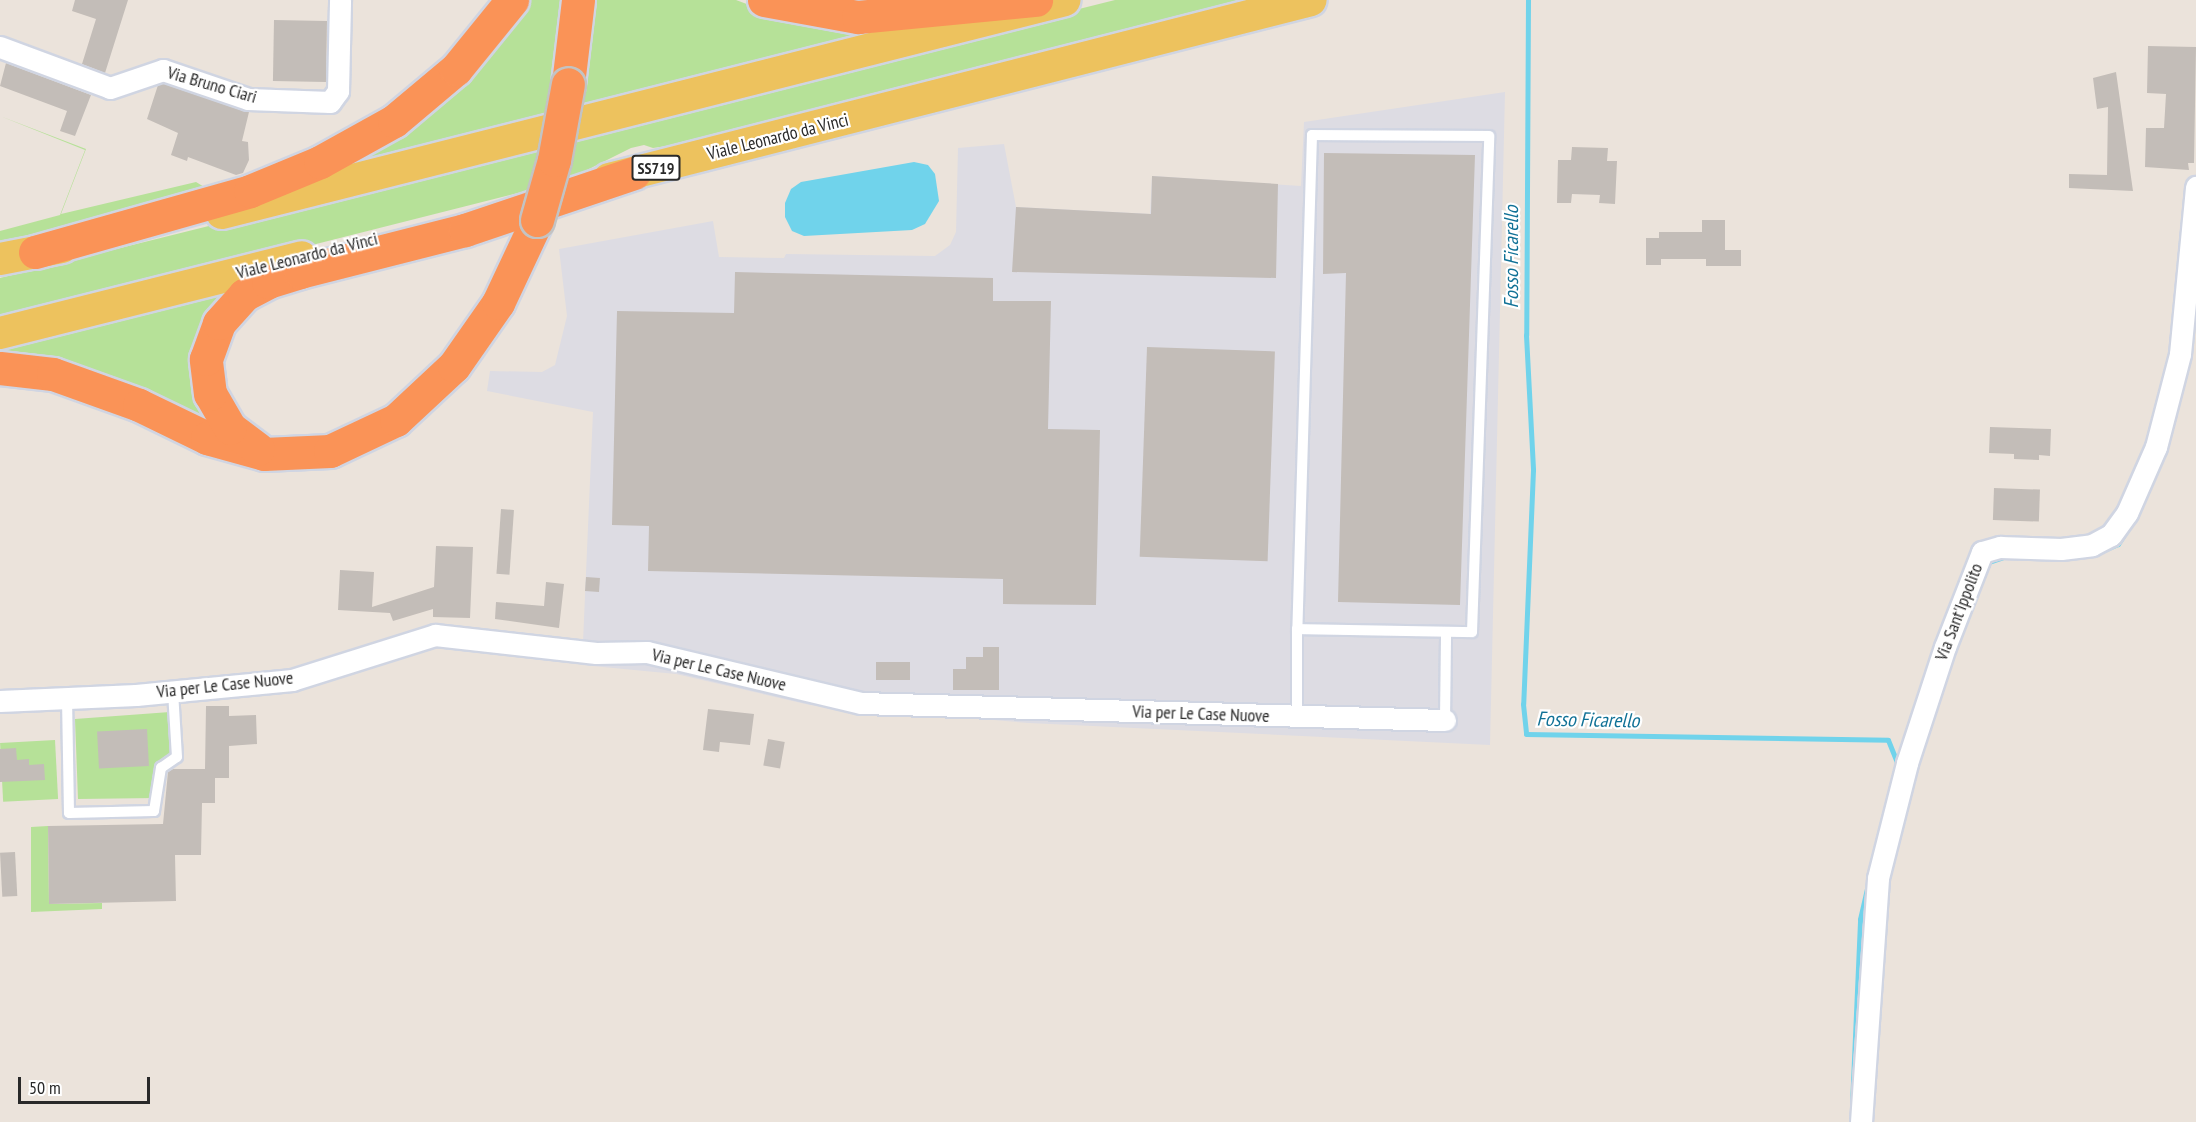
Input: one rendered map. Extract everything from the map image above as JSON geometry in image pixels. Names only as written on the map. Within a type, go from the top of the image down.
[{"type":"highway","points":[[34,252],[250,191],[320,162],[394,121],[456,69],[512,0]]},
{"type":"highway","points":[[0,368],[53,374],[139,405],[207,438],[264,454],[330,451],[367,437],[422,400],[483,328],[511,279],[537,220],[554,160],[568,84],[578,0]]},
{"type":"highway","points":[[764,0],[858,17],[1036,0]]},
{"type":"highway","points":[[264,454],[230,428],[210,394],[206,359],[219,323],[244,295],[268,282],[465,230],[634,173]]},
{"type":"main road","points":[[0,259],[177,224],[350,182],[1065,0]]},
{"type":"main road","name":"Viale Leonardo da Vinci","points":[[0,333],[1311,0]]},
{"type":"street","name":"Via Bruno Ciari","points":[[0,47],[110,88],[163,70],[248,99],[330,102],[338,91],[340,0]]},
{"type":"street","name":"Via Sant'Ippolito","points":[[1861,1122],[1878,878],[1907,762],[1945,647],[1982,552],[2000,546],[2061,549],[2092,545],[2111,535],[2127,513],[2156,447],[2180,354],[2196,187]]},
{"type":"street","name":"Via per Le Case Nuove","points":[[0,700],[173,692],[292,680],[435,635],[596,653],[647,652],[861,703],[1446,720]]},
{"type":"lane","points":[[1297,629],[1472,632],[1489,136],[1312,135],[1297,629],[1297,717]]},
{"type":"lane","points":[[1446,632],[1446,720]]},
{"type":"lane","points":[[67,698],[69,813],[154,812],[161,768],[177,757],[173,692]]},
{"type":"shaded area","points":[[1505,92],[1490,745],[1029,723],[810,705],[676,674],[582,665],[593,412],[487,391],[490,371],[542,372],[555,365],[567,316],[559,249],[713,221],[719,257],[784,258],[786,254],[935,256],[950,245],[956,232],[958,148],[1004,144],[1016,207],[1150,214],[1152,176],[1301,186],[1304,122]]},
{"type":"green space","points":[[521,0],[736,0],[795,22],[856,28],[856,40],[310,177]]},
{"type":"green space","points":[[1115,0],[1270,0],[755,133],[653,148],[644,145],[631,148],[565,181],[0,324],[0,278]]},
{"type":"green space","points":[[0,116],[86,149],[61,214],[196,182],[211,191],[0,247],[0,231],[60,215],[85,150]]},
{"type":"green space","points":[[249,282],[228,301],[213,421],[0,364],[0,344]]},
{"type":"green space","points":[[170,712],[173,760],[158,765],[156,798],[78,799],[75,719]]},
{"type":"green space","points":[[55,740],[58,799],[3,802],[0,743]]},
{"type":"green space","points":[[48,826],[49,904],[102,903],[102,909],[31,912],[31,827]]},
{"type":"water","points":[[914,162],[928,165],[935,174],[939,201],[925,224],[912,230],[804,236],[792,231],[785,217],[785,203],[791,189],[801,182]]},
{"type":"building","points":[[75,0],[128,0],[105,73],[82,64],[96,19],[72,11]]},
{"type":"building","points":[[274,20],[327,21],[326,82],[273,81]]},
{"type":"building","points":[[2148,46],[2196,47],[2194,163],[2188,163],[2189,170],[2145,167],[2146,128],[2164,128],[2166,94],[2147,93]]},
{"type":"building","points":[[6,63],[91,95],[75,136],[60,131],[67,111],[0,86]]},
{"type":"building","points":[[2116,72],[2133,191],[2069,188],[2069,174],[2107,175],[2108,107],[2097,109],[2093,78]]},
{"type":"building","points":[[163,83],[249,112],[242,141],[248,142],[249,160],[243,173],[236,175],[188,157],[187,161],[171,155],[178,133],[147,119],[158,85]]},
{"type":"building","points":[[1572,147],[1608,148],[1607,161],[1617,161],[1615,204],[1599,203],[1600,195],[1572,194],[1571,203],[1557,203],[1558,160],[1571,160]]},
{"type":"building","points":[[1324,153],[1475,155],[1460,605],[1338,602],[1346,273],[1323,274]]},
{"type":"building","points":[[1152,176],[1278,184],[1276,278],[1012,272],[1016,207],[1151,214]]},
{"type":"building","points":[[1702,220],[1725,220],[1725,250],[1741,250],[1741,266],[1706,266],[1706,259],[1661,259],[1661,265],[1646,265],[1646,238],[1659,238],[1659,232],[1702,232]]},
{"type":"building","points":[[735,272],[993,278],[993,301],[1051,301],[1048,429],[1100,430],[1096,605],[1003,604],[1003,579],[648,571],[649,526],[612,525],[617,311],[734,313]]},
{"type":"building","points":[[1147,347],[1275,351],[1268,561],[1140,557]]},
{"type":"building","points":[[1990,427],[2051,429],[2050,456],[2039,455],[2039,460],[2014,459],[2014,454],[1989,453]]},
{"type":"building","points":[[1994,488],[2040,490],[2039,522],[1993,520]]},
{"type":"building","points":[[501,509],[514,510],[509,575],[496,574]]},
{"type":"building","points":[[436,546],[473,547],[470,618],[433,617],[433,609],[393,621],[390,613],[338,610],[340,570],[374,572],[372,607],[434,587]]},
{"type":"building","points":[[586,577],[600,578],[599,592],[585,591]]},
{"type":"building","points":[[546,582],[564,584],[559,628],[495,619],[496,602],[544,606]]},
{"type":"building","points":[[983,647],[999,647],[999,690],[953,690],[953,669],[966,669],[966,657],[983,657]]},
{"type":"building","points":[[876,662],[910,662],[910,680],[876,680]]},
{"type":"building","points":[[206,706],[229,706],[229,716],[256,715],[257,744],[229,746],[229,778],[215,778],[215,803],[202,803],[201,855],[175,855],[176,901],[49,904],[48,826],[163,824],[168,772],[173,769],[205,769]]},
{"type":"building","points":[[708,709],[754,714],[750,745],[720,742],[719,752],[703,750]]},
{"type":"building","points":[[147,729],[149,766],[99,769],[97,732]]},
{"type":"building","points":[[768,739],[785,742],[780,769],[763,766]]},
{"type":"building","points":[[16,748],[17,760],[29,759],[29,765],[44,764],[45,780],[0,782],[0,749]]},
{"type":"building","points":[[15,852],[17,896],[2,897],[0,853]]},
{"type":"waterway","name":"Fosso Ficarello","points":[[1528,0],[1526,335],[1533,470],[1523,704],[1526,734],[1888,740],[1897,762]]},
{"type":"waterway","points":[[2093,555],[2118,544],[2129,527]]},
{"type":"waterway","points":[[1987,567],[1989,562],[2006,556]]},
{"type":"waterway","name":"Fosso Ficarello","points":[[1852,1105],[1860,919],[1868,885]]}]
